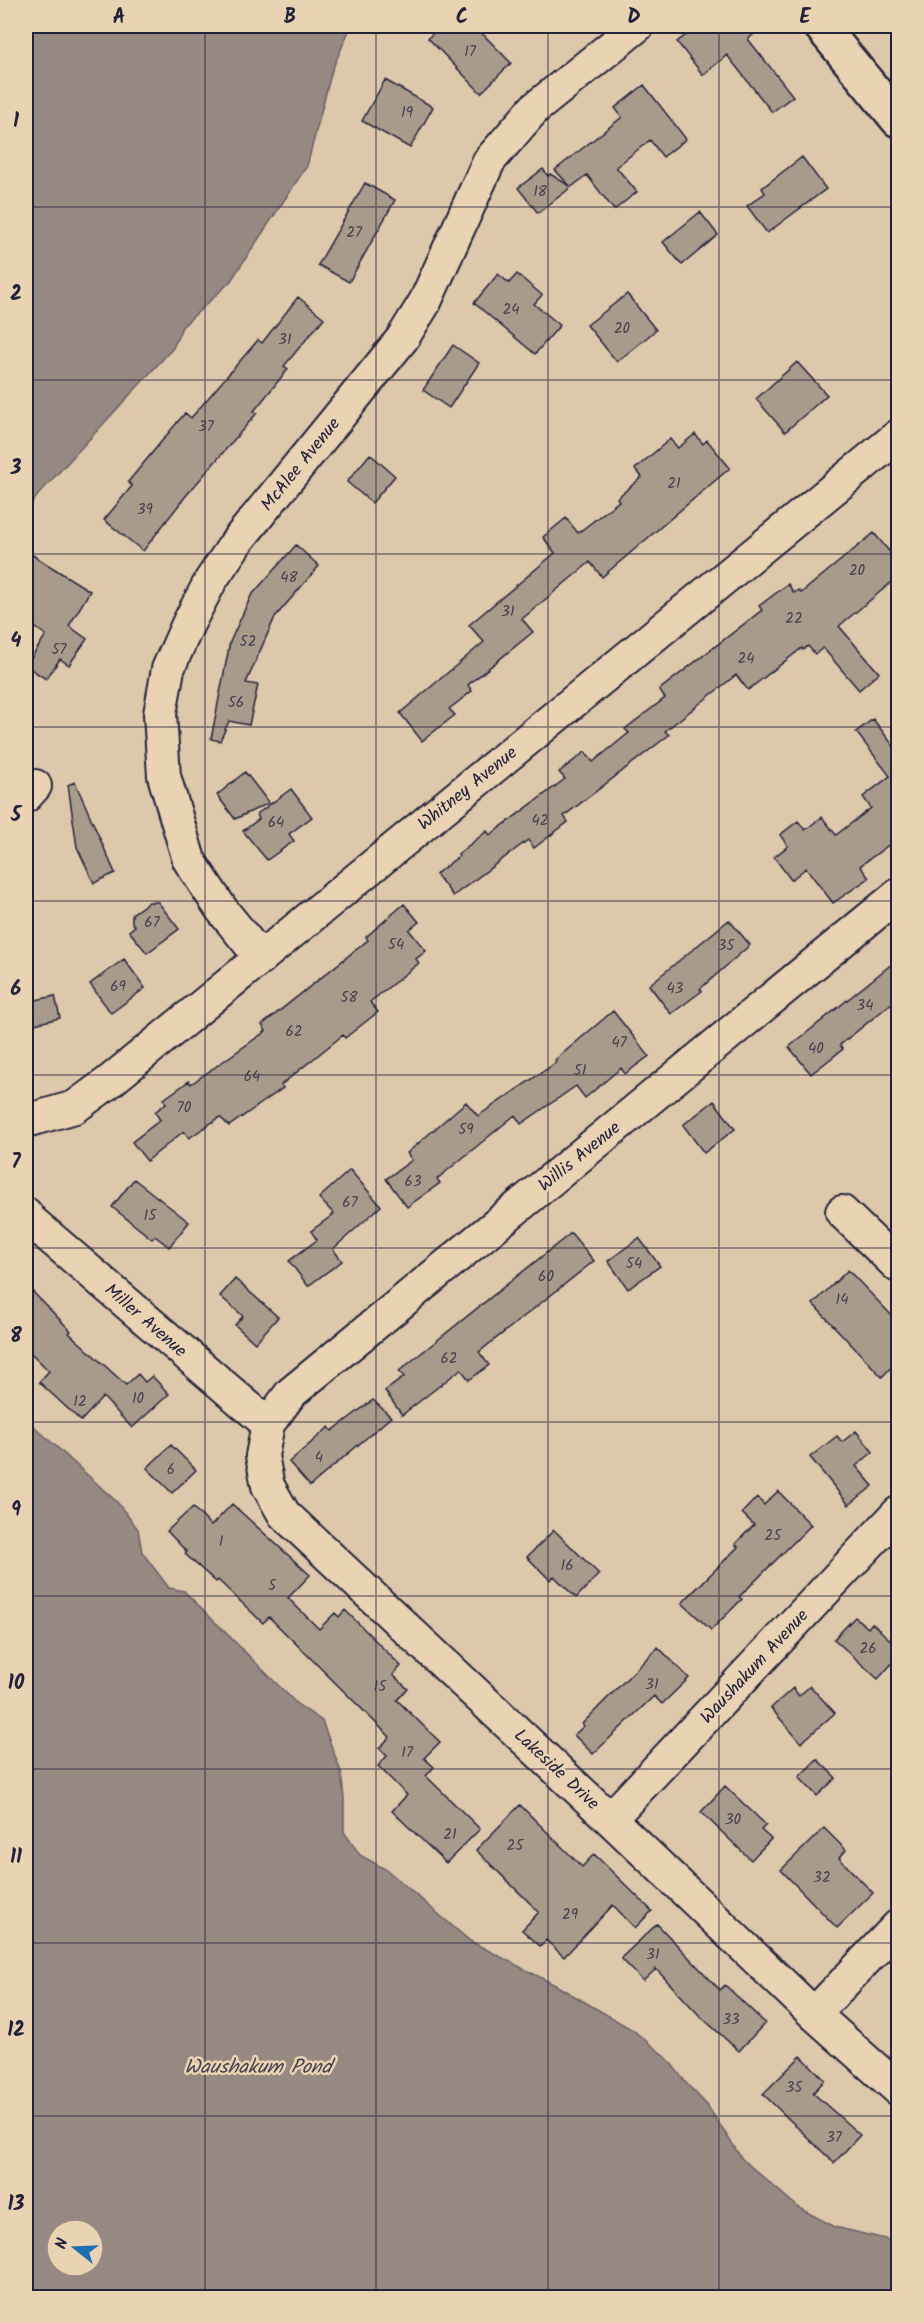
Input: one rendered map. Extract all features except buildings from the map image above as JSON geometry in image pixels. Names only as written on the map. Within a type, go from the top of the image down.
[{"type":"main road","points":[[821,26],[898,120]]},
{"type":"street","name":"McAlee Avenue","points":[[261,958],[222,910],[189,860],[164,776],[160,714],[168,669],[211,580],[238,540],[402,339],[440,272],[489,161],[534,109],[637,26]]},
{"type":"street","name":"Whitney Avenue","points":[[26,1121],[75,1107],[109,1082],[898,436]]},
{"type":"street","name":"Willis Avenue","points":[[268,1424],[291,1393],[322,1366],[898,895]]},
{"type":"street","points":[[843,1212],[898,1266]]},
{"type":"street","name":"Miller Avenue","points":[[26,1214],[31,1221],[268,1424]]},
{"type":"street","name":"Lakeside Drive","points":[[268,1424],[262,1456],[268,1486],[284,1514],[610,1819],[814,2014],[898,2089]]},
{"type":"street","name":"Waushakum Avenue","points":[[610,1819],[898,1513]]},
{"type":"street","points":[[814,2014],[898,1926]]},
{"type":"water","points":[[26,26],[351,26],[332,70],[307,166],[230,282],[182,327],[173,348],[38,495],[26,511]]},
{"type":"water","name":"Waushakum Pond","points":[[26,1419],[117,1502],[138,1529],[142,1552],[169,1588],[184,1591],[297,1704],[322,1721],[341,1772],[344,1832],[360,1855],[387,1870],[470,1941],[559,1987],[633,2030],[667,2058],[707,2105],[742,2159],[799,2208],[835,2227],[898,2242],[898,2297],[26,2297]]}]
